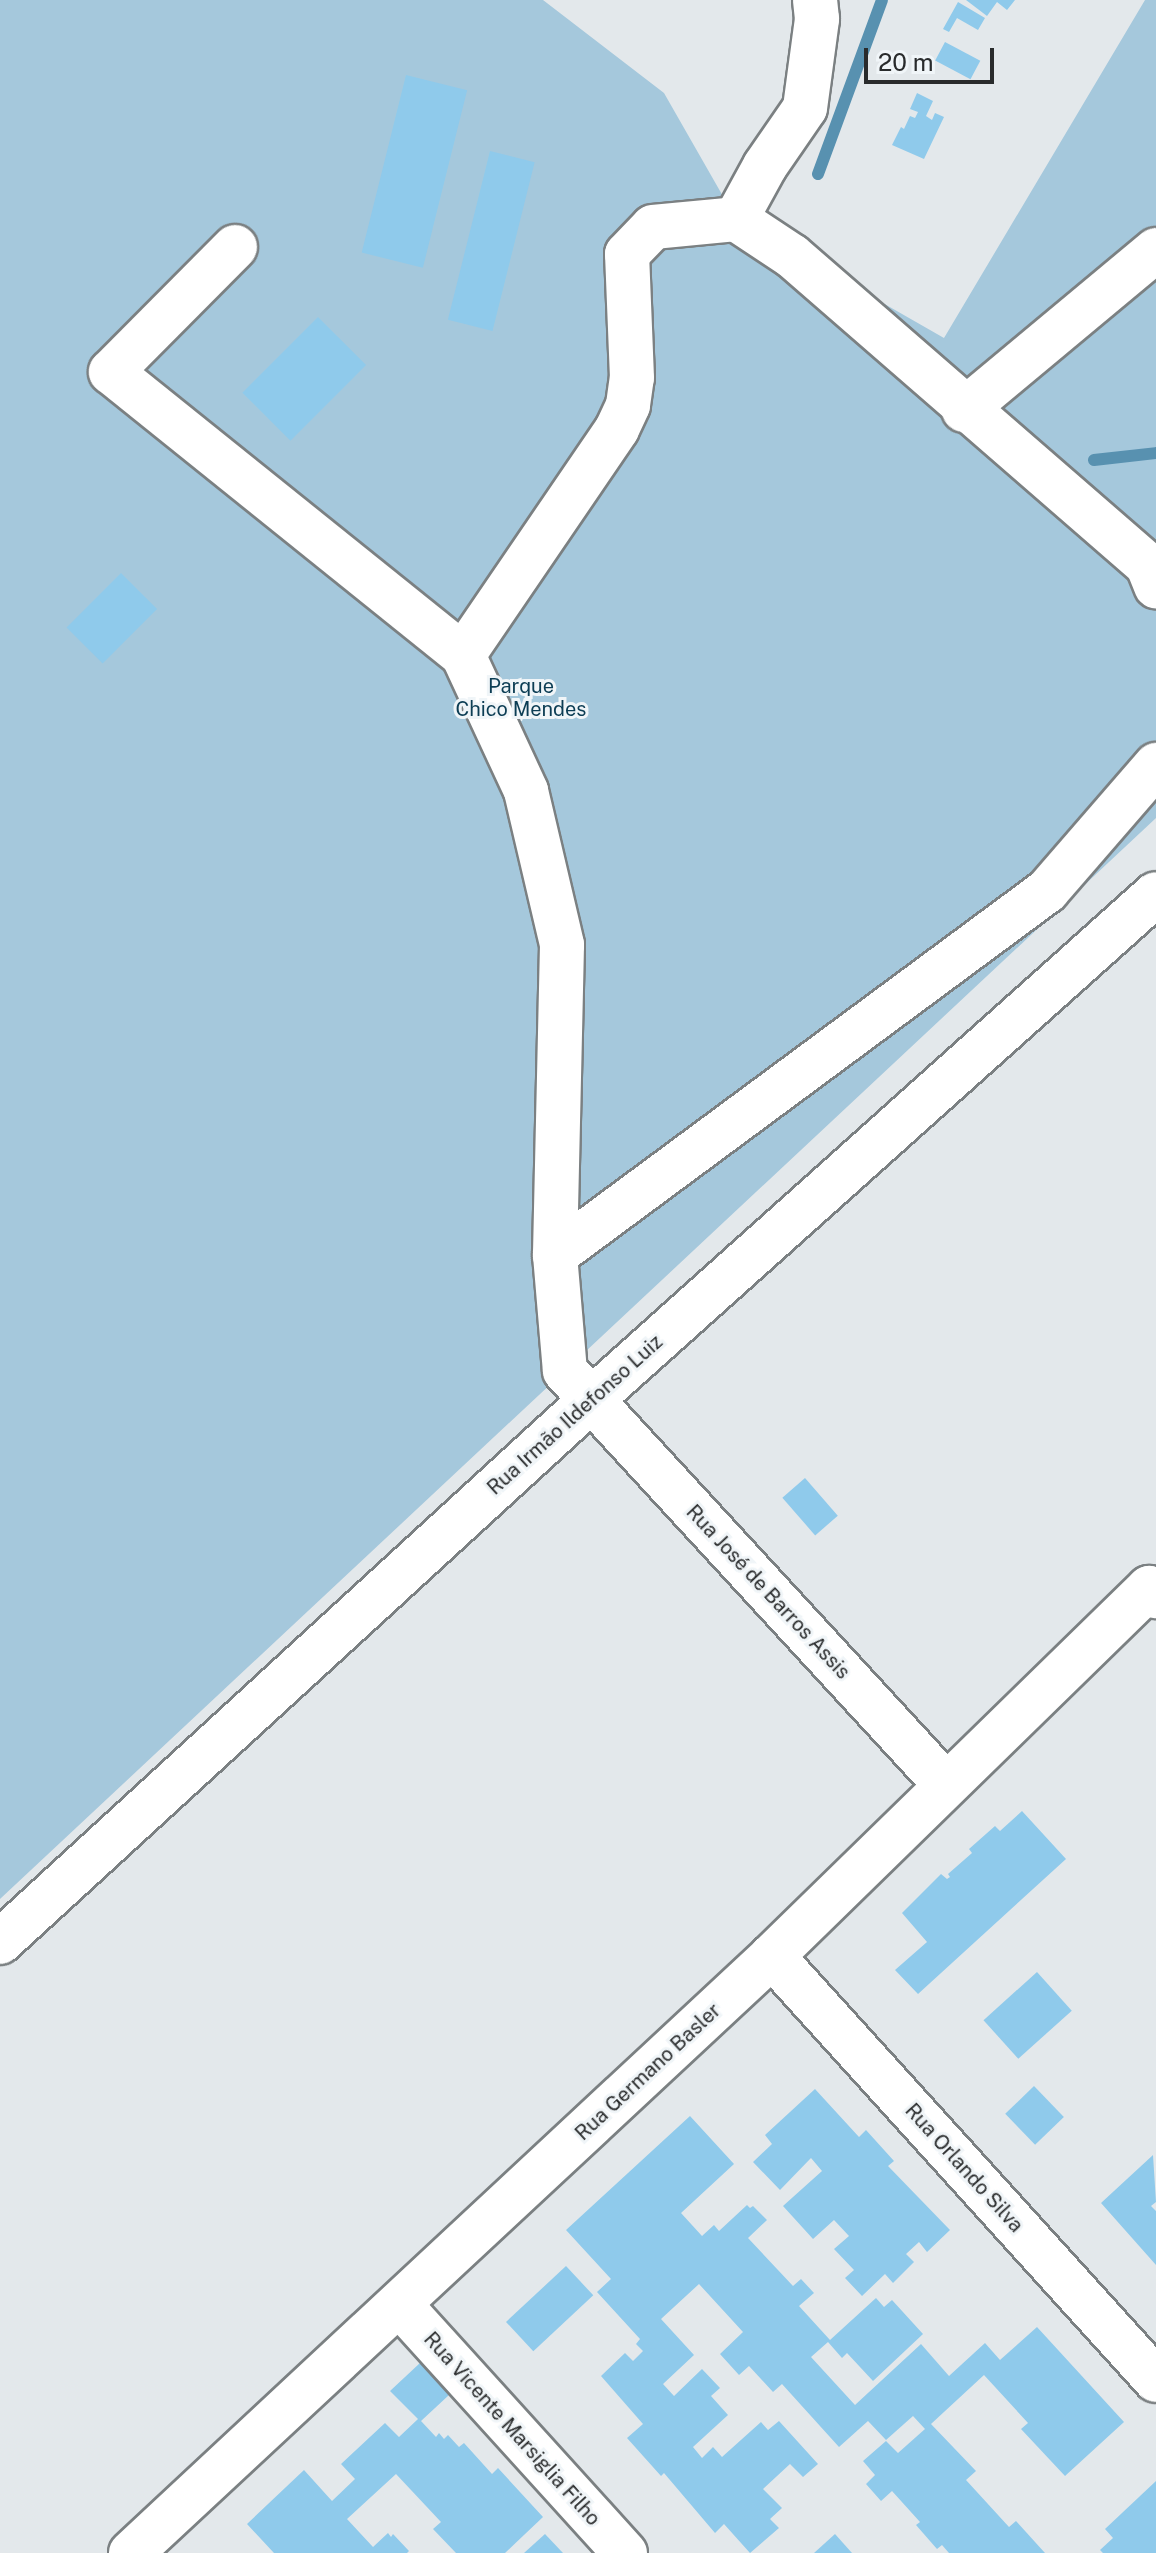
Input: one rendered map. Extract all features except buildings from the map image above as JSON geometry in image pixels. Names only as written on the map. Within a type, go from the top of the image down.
[{"type":"street","points":[[736,219],[765,166],[805,108],[817,19],[815,0]]},
{"type":"street","points":[[235,247],[111,372],[463,655],[617,429],[628,405],[632,337],[625,279],[627,254],[653,227],[736,219],[792,256],[964,410],[1148,566],[1156,586]]},
{"type":"street","points":[[964,410],[1140,260],[1156,250]]},
{"type":"street","name":"Rua José de Barros Assis","points":[[463,655],[526,791],[562,945],[555,1255],[565,1371],[945,1784]]},
{"type":"street","points":[[555,1255],[1047,891],[1156,765]]},
{"type":"street","name":"Rua Irmão Ildefonso Luiz","points":[[0,1942],[591,1400],[1156,894]]},
{"type":"street","name":"Rua Germano Basler","points":[[131,2553],[772,1956],[945,1784],[1154,1589]]},
{"type":"street","name":"Rua Orlando Silva","points":[[772,1956],[1156,2380]]},
{"type":"street","name":"Rua Vicente Marsiglia Filho","points":[[400,2305],[625,2553]]},
{"type":"green space","name":"Parque Chico Mendes","points":[[0,0],[543,0],[664,93],[736,219],[944,338],[1145,0],[1156,0],[1156,818],[0,1899]]},
{"type":"waterway","points":[[818,174],[882,0]]},
{"type":"waterway","points":[[1094,460],[1156,453]]}]
